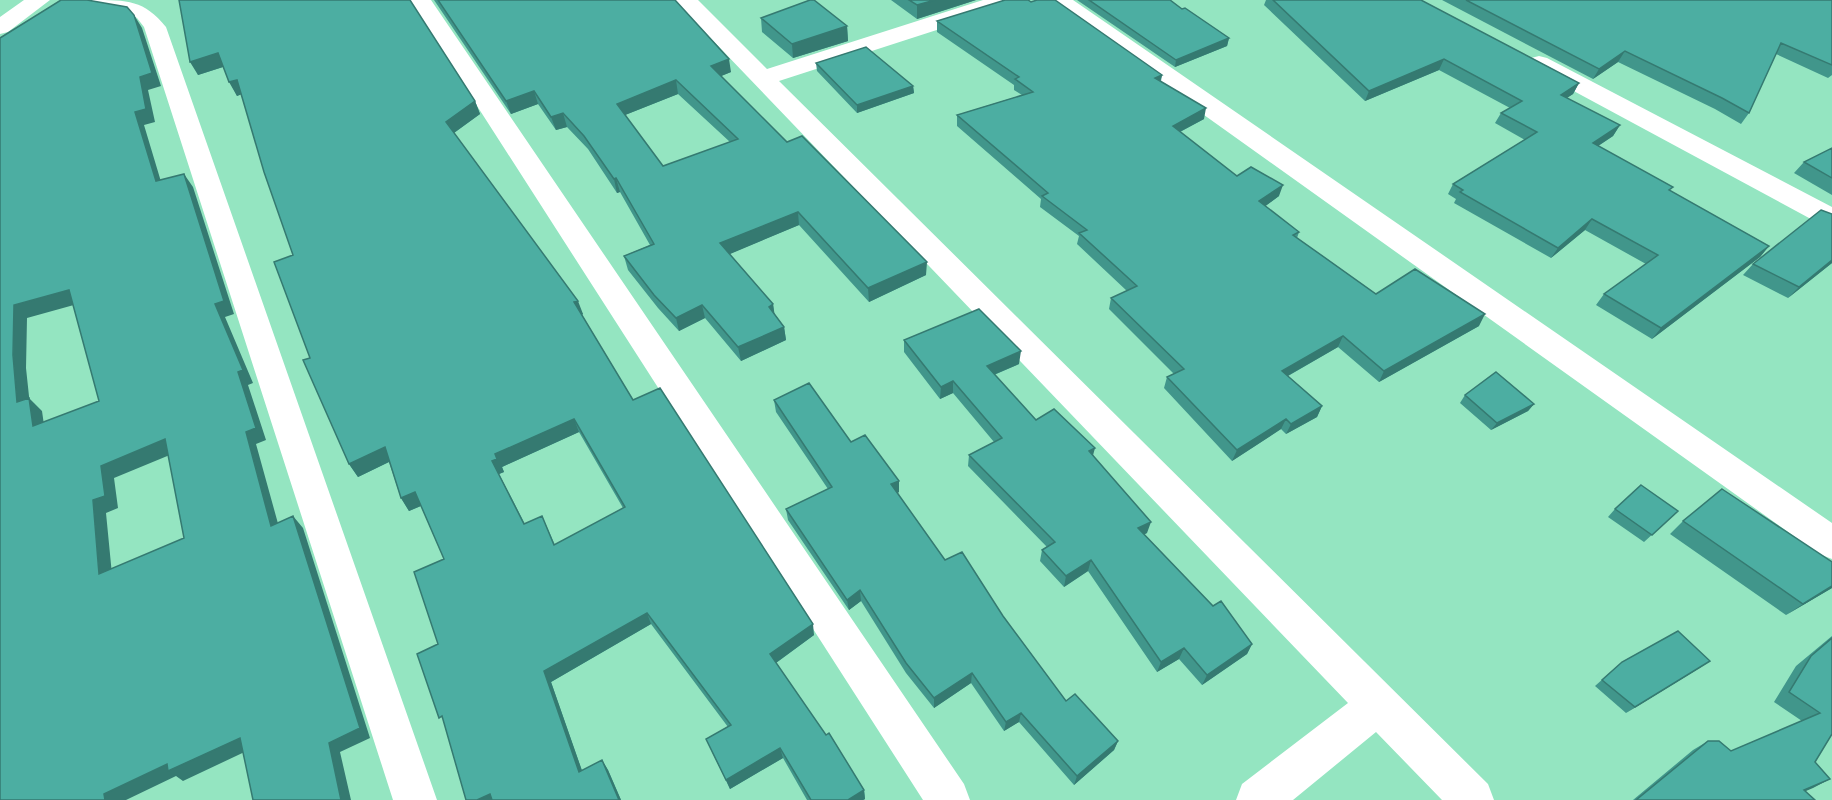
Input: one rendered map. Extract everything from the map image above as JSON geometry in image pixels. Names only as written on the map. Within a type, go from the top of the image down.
[{"type":"street","points":[[0,27],[39,0]]},
{"type":"street","points":[[103,0],[131,5],[147,13],[155,27],[415,800]]},
{"type":"street","points":[[420,0],[948,800]]},
{"type":"street","points":[[685,0],[1472,800]]},
{"type":"street","points":[[763,78],[1006,0]]},
{"type":"street","points":[[1058,0],[1832,543]]},
{"type":"street","points":[[1515,51],[1832,219]]},
{"type":"street","points":[[1258,800],[1379,704]]},
{"type":"building","points":[[61,0],[87,0],[127,7],[134,15],[152,73],[140,77],[146,109],[135,112],[156,181],[184,174],[224,301],[215,304],[243,370],[238,372],[256,428],[246,432],[271,526],[293,516],[360,728],[329,743],[341,800],[253,800],[240,738],[168,771],[167,764],[104,794],[105,800],[0,800],[0,38]],"holes":[[[69,290],[99,401],[33,426],[29,398],[17,402],[13,355],[14,305]],[[165,439],[184,538],[99,574],[93,500],[105,496],[101,466]]]},
{"type":"building","points":[[179,0],[410,0],[475,101],[446,122],[578,301],[574,302],[633,400],[660,388],[813,624],[770,654],[826,735],[829,733],[864,790],[848,800],[811,800],[780,748],[726,780],[706,739],[731,725],[647,613],[544,671],[579,772],[602,760],[619,800],[492,800],[490,794],[477,800],[466,800],[442,716],[439,718],[417,654],[438,644],[414,572],[444,559],[415,492],[401,498],[385,447],[349,464],[303,360],[310,358],[274,262],[293,255],[264,172],[237,80],[229,82],[218,53],[190,62]],"holes":[[[574,419],[625,507],[554,545],[542,516],[524,524],[492,461],[497,459],[495,454]]]},
{"type":"building","points":[[438,0],[675,0],[729,59],[711,66],[787,142],[802,136],[927,262],[868,288],[798,212],[720,243],[773,304],[769,307],[784,327],[738,347],[702,305],[676,318],[654,295],[624,256],[654,244],[616,178],[614,179],[584,136],[563,113],[551,117],[534,91],[506,101]],"holes":[[[676,80],[738,139],[663,166],[617,104]]]},
{"type":"building","points":[[814,0],[847,26],[792,44],[761,18]]},
{"type":"building","points":[[909,0],[935,0],[917,5]]},
{"type":"building","points":[[1005,0],[1031,2],[1055,0],[1162,75],[1155,78],[1206,108],[1173,126],[1237,176],[1251,167],[1283,185],[1259,201],[1299,232],[1293,235],[1376,294],[1415,269],[1485,314],[1384,371],[1343,336],[1282,371],[1322,406],[1291,424],[1286,419],[1237,450],[1167,377],[1184,369],[1111,298],[1137,286],[1079,233],[1087,230],[1042,196],[1048,193],[957,115],[1033,92],[1015,79],[1019,77],[937,21]]},
{"type":"building","points":[[1089,0],[1170,0],[1229,38],[1176,60]]},
{"type":"building","points":[[1273,0],[1421,0],[1579,83],[1561,95],[1620,125],[1593,143],[1673,187],[1669,190],[1769,246],[1661,328],[1604,294],[1658,255],[1592,219],[1558,248],[1460,192],[1463,190],[1453,184],[1537,132],[1501,113],[1522,101],[1444,59],[1369,91]]},
{"type":"building","points":[[1466,0],[1832,0],[1832,65],[1781,43],[1749,113],[1625,51],[1599,69]]},
{"type":"building","points":[[866,47],[913,86],[857,105],[816,63]]},
{"type":"building","points":[[1832,148],[1832,178],[1804,162]]},
{"type":"building","points":[[1821,210],[1832,214],[1832,260],[1799,287],[1753,264]]},
{"type":"building","points":[[979,309],[1021,351],[987,366],[1036,420],[1054,409],[1095,448],[1089,451],[1151,522],[1138,528],[1213,606],[1221,601],[1252,644],[1207,675],[1184,648],[1161,662],[1091,560],[1066,576],[1042,550],[1055,542],[969,455],[1002,438],[953,381],[941,387],[904,340]]},
{"type":"building","points":[[1496,372],[1534,404],[1497,423],[1465,395]]},
{"type":"building","points":[[809,383],[851,442],[865,435],[899,481],[891,484],[945,560],[962,552],[1003,616],[1066,701],[1075,694],[1118,741],[1077,776],[1021,713],[1006,722],[972,673],[934,698],[906,663],[860,590],[847,600],[786,509],[832,487],[774,400]]},
{"type":"building","points":[[1641,485],[1678,511],[1652,535],[1615,509]]},
{"type":"building","points":[[1722,489],[1832,562],[1832,586],[1803,604],[1683,521]]},
{"type":"building","points":[[1678,631],[1710,661],[1635,707],[1602,680],[1622,662]]},
{"type":"building","points":[[1832,638],[1832,734],[1815,762],[1830,779],[1804,790],[1815,800],[1636,800],[1708,741],[1719,741],[1731,751],[1820,713],[1789,692],[1811,656]]}]
